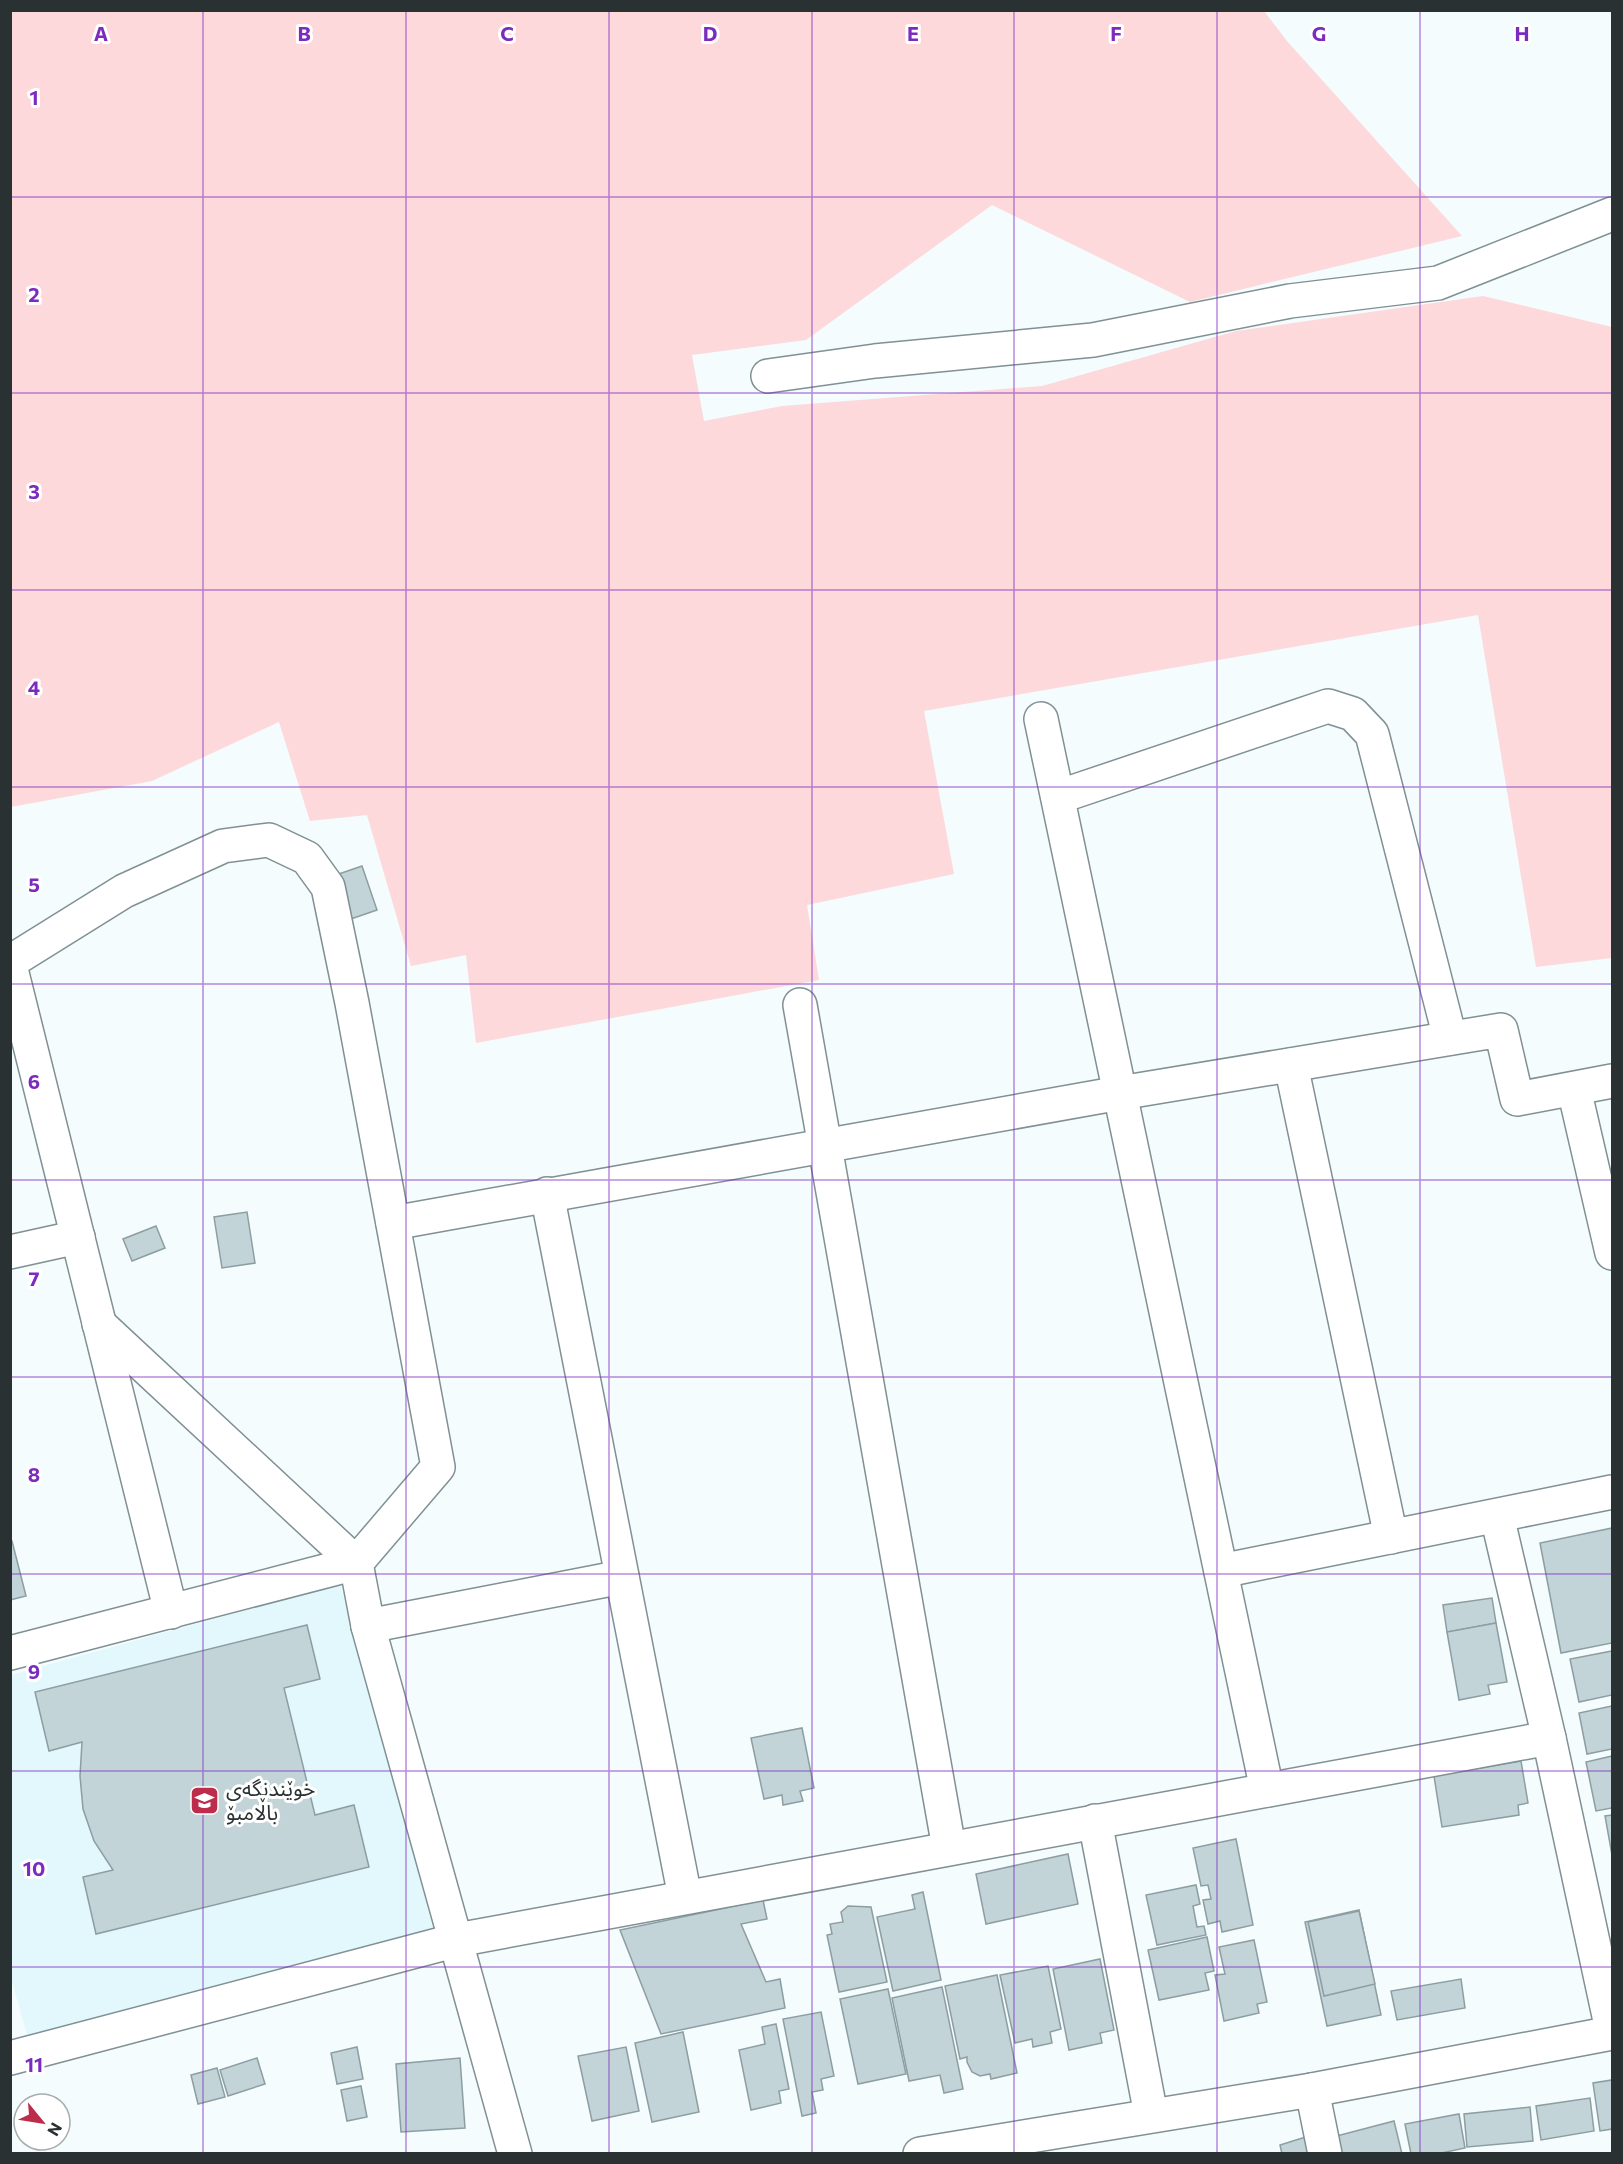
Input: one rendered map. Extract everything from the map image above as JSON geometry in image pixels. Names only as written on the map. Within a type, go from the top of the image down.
[{"type":"street","points":[[768,376],[875,361],[1094,340],[1290,302],[1438,283],[1607,214],[1612,214]]},
{"type":"street","points":[[1058,797],[1329,706],[1353,714],[1372,734],[1450,1038]]},
{"type":"street","points":[[1041,719],[1267,1790]]},
{"type":"street","points":[[10,1653],[171,1612],[356,1563],[438,1467],[328,887],[307,858],[269,840],[223,846],[124,891],[10,964],[171,1612]]},
{"type":"street","points":[[800,1005],[950,1848]]},
{"type":"street","points":[[393,1223],[1120,1093],[1501,1030],[1517,1099],[1612,1081]]},
{"type":"street","points":[[1291,1065],[1391,1537]]},
{"type":"street","points":[[1574,1089],[1612,1253]]},
{"type":"street","points":[[547,1194],[685,1897]]},
{"type":"street","points":[[10,1252],[78,1237]]},
{"type":"street","points":[[99,1324],[356,1563],[368,1626],[515,2154]]},
{"type":"street","points":[[1221,1571],[1612,1492]]},
{"type":"street","points":[[920,2154],[1054,2142],[1151,2115],[1312,2090],[1612,2031],[1549,1738],[1497,1516]]},
{"type":"street","points":[[368,1626],[622,1577]]},
{"type":"street","points":[[10,2058],[457,1940],[1549,1738]]},
{"type":"street","points":[[1095,1821],[1151,2115]]},
{"type":"street","points":[[1312,2090],[1325,2154]]},
{"type":"shaded area","points":[[11,10],[1264,11],[1287,41],[1462,236],[1190,302],[992,205],[806,340],[692,355],[704,421],[782,406],[1042,386],[1236,331],[1483,296],[1612,327],[1612,958],[1536,967],[1478,615],[924,711],[954,874],[807,905],[819,980],[476,1043],[466,955],[411,966],[367,815],[310,821],[279,722],[152,781],[11,807]]},
{"type":"shaded area","name":"خوێندنگەی باڵامبۆ","points":[[340,1584],[433,1928],[28,2038],[11,1978],[11,1675]]},
{"type":"building","points":[[362,866],[377,910],[348,920],[333,876]]},
{"type":"building","points":[[247,1212],[255,1263],[222,1268],[214,1217]]},
{"type":"building","points":[[156,1226],[165,1248],[132,1261],[123,1239]]},
{"type":"building","points":[[1612,1528],[1612,1643],[1561,1653],[1540,1543]]},
{"type":"building","points":[[10,1541],[12,1541],[26,1596],[10,1600]]},
{"type":"building","points":[[1492,1598],[1496,1623],[1447,1632],[1443,1605]]},
{"type":"building","points":[[1496,1623],[1507,1682],[1488,1685],[1490,1694],[1459,1700],[1447,1632]]},
{"type":"building","points":[[307,1625],[320,1679],[284,1688],[315,1815],[354,1805],[369,1867],[96,1934],[83,1877],[113,1870],[94,1841],[83,1809],[80,1776],[82,1742],[49,1751],[35,1692]]},
{"type":"building","points":[[1612,1651],[1612,1695],[1579,1702],[1570,1659]]},
{"type":"building","points":[[1612,1706],[1612,1749],[1587,1754],[1579,1713]]},
{"type":"building","points":[[802,1728],[814,1788],[800,1791],[803,1801],[783,1805],[782,1795],[764,1799],[751,1738]]},
{"type":"building","points":[[1612,1756],[1612,1808],[1596,1811],[1586,1762]]},
{"type":"building","points":[[1521,1761],[1528,1803],[1518,1805],[1519,1815],[1442,1827],[1434,1776]]},
{"type":"building","points":[[1612,1815],[1612,1855],[1605,1816]]},
{"type":"building","points":[[1236,1839],[1253,1925],[1222,1932],[1220,1921],[1208,1924],[1203,1900],[1211,1899],[1208,1885],[1201,1886],[1193,1848]]},
{"type":"building","points":[[1068,1854],[1078,1904],[986,1924],[976,1874]]},
{"type":"building","points":[[1196,1885],[1200,1904],[1193,1906],[1197,1927],[1204,1926],[1206,1935],[1157,1945],[1146,1895]]},
{"type":"building","points":[[923,1892],[941,1980],[893,1991],[877,1917],[915,1909],[912,1895]]},
{"type":"building","points":[[763,1900],[767,1919],[741,1924],[766,1982],[780,1979],[785,2008],[661,2034],[620,1930]]},
{"type":"building","points":[[848,1906],[871,1907],[887,1982],[839,1992],[827,1935],[832,1934],[830,1924],[843,1922],[841,1912]]},
{"type":"building","points":[[1359,1910],[1381,2015],[1327,2026],[1305,1922]]},
{"type":"building","points":[[1359,1911],[1375,1984],[1324,1996],[1308,1922]]},
{"type":"building","points":[[1207,1937],[1214,1971],[1205,1973],[1209,1990],[1159,2000],[1148,1950]]},
{"type":"building","points":[[1254,1940],[1267,2002],[1257,2004],[1259,2013],[1224,2021],[1215,1975],[1225,1974],[1219,1947]]},
{"type":"building","points":[[1100,1959],[1114,2030],[1100,2033],[1102,2043],[1069,2050],[1053,1969]]},
{"type":"building","points":[[1048,1966],[1061,2029],[1050,2032],[1052,2043],[1033,2047],[1032,2039],[1015,2043],[1000,1975]]},
{"type":"building","points":[[997,1975],[1017,2073],[991,2079],[990,2074],[980,2076],[972,2072],[967,2057],[960,2059],[945,1986]]},
{"type":"building","points":[[1461,1979],[1465,2008],[1397,2020],[1391,1991]]},
{"type":"building","points":[[942,1987],[963,2089],[944,2093],[940,2075],[909,2081],[892,1998]]},
{"type":"building","points":[[888,1989],[906,2074],[858,2084],[840,1999]]},
{"type":"building","points":[[821,2012],[834,2076],[821,2079],[823,2090],[812,2092],[816,2113],[802,2116],[783,2019]]},
{"type":"building","points":[[776,2024],[789,2089],[779,2091],[781,2103],[751,2110],[739,2050],[765,2044],[762,2027]]},
{"type":"building","points":[[683,2032],[699,2112],[652,2122],[635,2043]]},
{"type":"building","points":[[357,2047],[363,2079],[337,2084],[331,2053]]},
{"type":"building","points":[[626,2047],[639,2111],[592,2121],[578,2056]]},
{"type":"building","points":[[257,2058],[265,2084],[228,2096],[220,2070]]},
{"type":"building","points":[[460,2058],[465,2128],[401,2132],[396,2064]]},
{"type":"building","points":[[217,2068],[225,2097],[198,2104],[191,2075]]},
{"type":"building","points":[[1612,2080],[1612,2129],[1600,2131],[1593,2083]]},
{"type":"building","points":[[361,2086],[367,2117],[347,2121],[341,2090]]},
{"type":"building","points":[[1590,2098],[1594,2131],[1541,2140],[1536,2106]]},
{"type":"building","points":[[1530,2107],[1533,2141],[1467,2147],[1464,2114]]},
{"type":"building","points":[[1459,2114],[1465,2148],[1437,2154],[1411,2154],[1405,2124]]},
{"type":"building","points":[[1394,2121],[1402,2154],[1333,2154],[1329,2138]]},
{"type":"building","points":[[1312,2135],[1317,2154],[1282,2154],[1280,2145]]},
{"type":"place","name":"خوێندنگەی باڵامبۆ","points":[[205,1801]]}]
